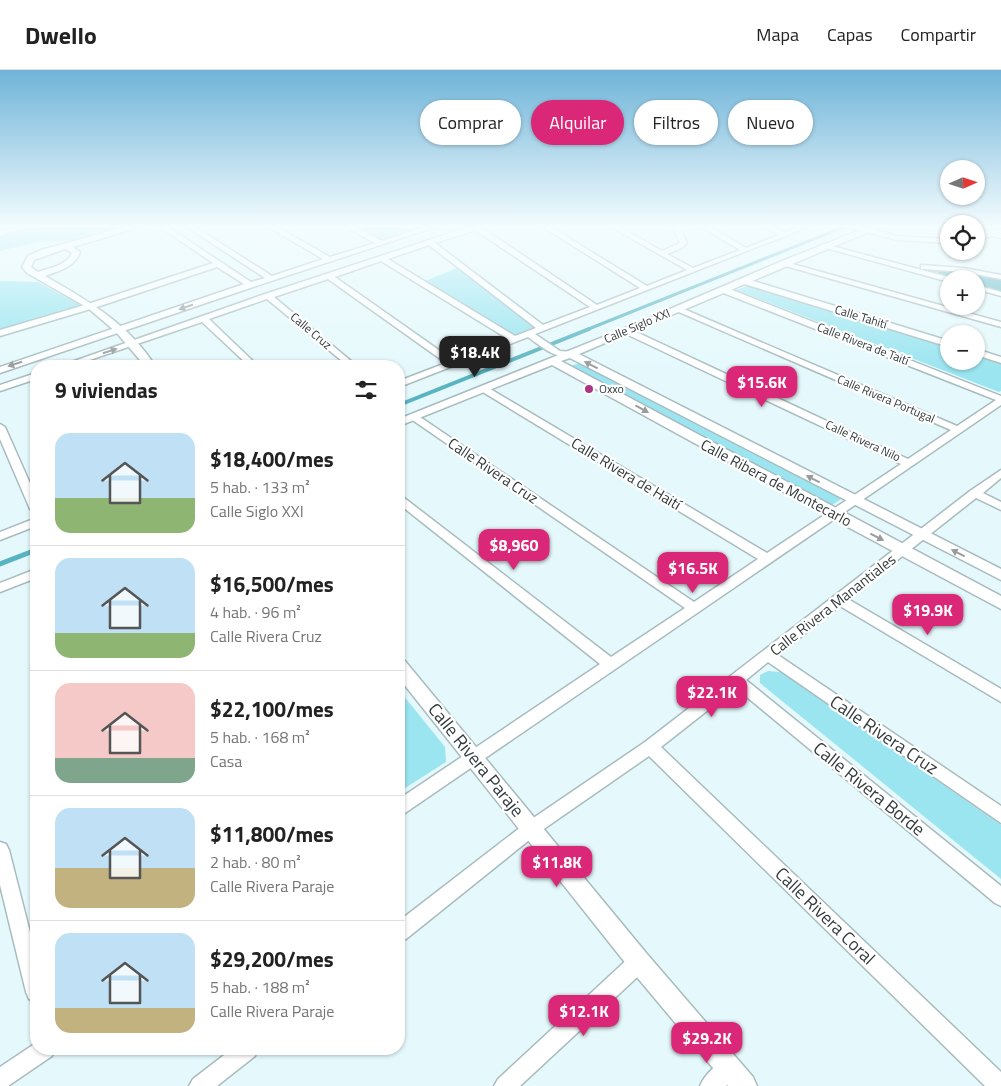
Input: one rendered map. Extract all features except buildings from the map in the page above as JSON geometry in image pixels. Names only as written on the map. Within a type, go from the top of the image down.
[{"type":"street","points":[[0,332],[91,306],[187,274]]},
{"type":"street","points":[[234,274],[250,285]]},
{"type":"street","points":[[265,274],[272,279]]},
{"type":"street","points":[[0,370],[286,274]]},
{"type":"street","points":[[85,360],[334,274]]},
{"type":"street","points":[[409,274],[515,340]]},
{"type":"street","points":[[471,274],[543,329]]},
{"type":"street","points":[[547,274],[597,308]]},
{"type":"street","points":[[623,274],[647,289]]},
{"type":"street","name":"Calle Siglo XXI","points":[[405,382],[685,274]]},
{"type":"street","name":"Calle Siglo XXI","points":[[405,421],[484,389],[559,355],[626,330],[757,274]]},
{"type":"street","points":[[825,274],[1001,325]]},
{"type":"street","points":[[987,274],[1001,277]]},
{"type":"street","points":[[38,275],[91,306],[120,330],[145,360]]},
{"type":"street","points":[[329,276],[453,364]]},
{"type":"street","name":"Calle Tahití","points":[[744,280],[940,341]]},
{"type":"street","name":"Calle Rivera de Taití","points":[[724,290],[1001,400]]},
{"type":"street","points":[[985,290],[1001,294]]},
{"type":"street","name":"Calle Cruz","points":[[268,296],[346,360]]},
{"type":"street","name":"Calle Rivera Portugal","points":[[676,309],[958,430]]},
{"type":"street","points":[[204,318],[248,360]]},
{"type":"street","name":"Calle Rivera Nilo","points":[[626,330],[908,462]]},
{"type":"street","points":[[530,334],[559,355]]},
{"type":"street","name":"Calle Ribera de Montecarlo","points":[[559,355],[854,500],[1001,575]]},
{"type":"street","name":"Calle Ribera de Montecarlo","points":[[559,355],[834,514],[1001,603]]},
{"type":"street","points":[[985,355],[1001,360]]},
{"type":"street","points":[[0,388],[30,378]]},
{"type":"street","name":"Calle Rivera de Haití","points":[[484,389],[768,559]]},
{"type":"street","points":[[405,804],[612,666],[1001,400]]},
{"type":"street","name":"Calle Rivera Cruz","points":[[414,417],[696,609]]},
{"type":"street","points":[[0,427],[30,495]]},
{"type":"street","name":"Calle Rivera Manantiales","points":[[405,927],[532,828],[650,747],[1001,473]]},
{"type":"street","points":[[974,493],[1001,506]]},
{"type":"street","points":[[405,504],[612,666]]},
{"type":"street","points":[[0,536],[30,524]]},
{"type":"street","points":[[0,588],[30,576]]},
{"type":"street","points":[[840,600],[1001,696]]},
{"type":"street","name":"Calle Rivera Cruz","points":[[768,656],[1001,815]]},
{"type":"street","name":"Calle Rivera Paraje","points":[[405,673],[640,962],[744,1086]]},
{"type":"street","name":"Calle Rivera Borde","points":[[736,680],[1001,897]]},
{"type":"street","name":"Calle Rivera Coral","points":[[650,747],[1000,1086]]},
{"type":"street","points":[[0,850],[30,968]]},
{"type":"street","points":[[505,1086],[640,962]]},
{"type":"street","points":[[0,1079],[36,1055]]},
{"type":"street","points":[[200,1086],[240,1055]]},
{"type":"street","points":[[711,1086],[729,1068]]},
{"type":"shaded area","points":[[441,274],[465,274],[536,329],[516,336],[425,281]]},
{"type":"shaded area","points":[[985,276],[1001,278],[1001,291],[985,287]]},
{"type":"shaded area","points":[[0,281],[38,282],[80,305],[80,307],[0,332]]},
{"type":"shaded area","points":[[750,285],[940,344],[940,369],[736,290]]},
{"type":"shaded area","points":[[985,359],[1001,363],[1001,391],[999,392],[942,370],[985,370]]},
{"type":"shaded area","points":[[580,363],[843,498],[829,507],[570,366]]},
{"type":"shaded area","points":[[768,671],[781,672],[1001,825],[1001,879],[760,683],[760,675]]},
{"type":"shaded area","points":[[405,697],[445,747],[446,762],[405,788]]},
{"type":"waterway","points":[[586,330],[725,274]]},
{"type":"waterway","points":[[405,403],[589,329]]},
{"type":"waterway","points":[[0,564],[30,552]]},
{"type":"place","name":"Oxxo","points":[[589,389]]}]
